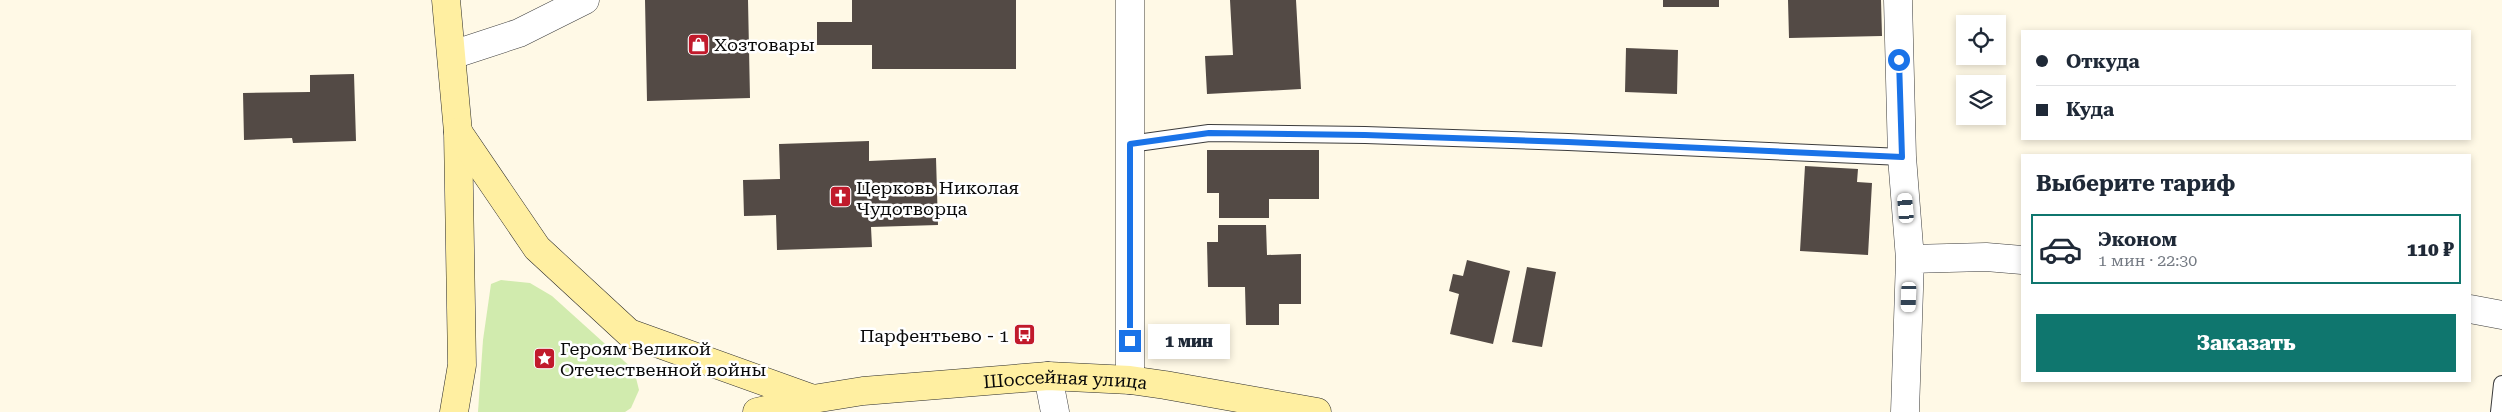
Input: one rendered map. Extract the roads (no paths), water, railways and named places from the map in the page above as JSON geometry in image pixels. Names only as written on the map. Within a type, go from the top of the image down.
[{"type":"street","points":[[446,0],[458,132],[462,365],[454,412]]},
{"type":"street","points":[[452,55],[519,33],[585,0]]},
{"type":"street","points":[[1130,0],[1130,380]]},
{"type":"street","points":[[1898,0],[1902,157],[1910,259],[1905,412]]},
{"type":"street","points":[[458,132],[537,248],[629,334],[813,398]]},
{"type":"street","points":[[1910,259],[1986,257],[2021,260]]},
{"type":"street","points":[[2471,309],[2502,315]]},
{"type":"street","points":[[1048,376],[1055,412]]},
{"type":"street","name":"Шоссейная улица","points":[[757,412],[813,398],[863,391],[1048,376],[1130,380],[1317,412]]},
{"type":"lane","points":[[1130,144],[1209,133],[1365,135],[1578,142],[1902,157]]},
{"type":"lane","points":[[2499,412],[2502,384]]},
{"type":"place","name":"Хозтовары","points":[[698,44]]},
{"type":"place","name":"Церковь Николая Чудотворца","points":[[840,197]]},
{"type":"place","name":"Парфентьево - 1","points":[[1025,335]]},
{"type":"place","name":"Героям Великой Отечественной войны","points":[[544,358]]}]
